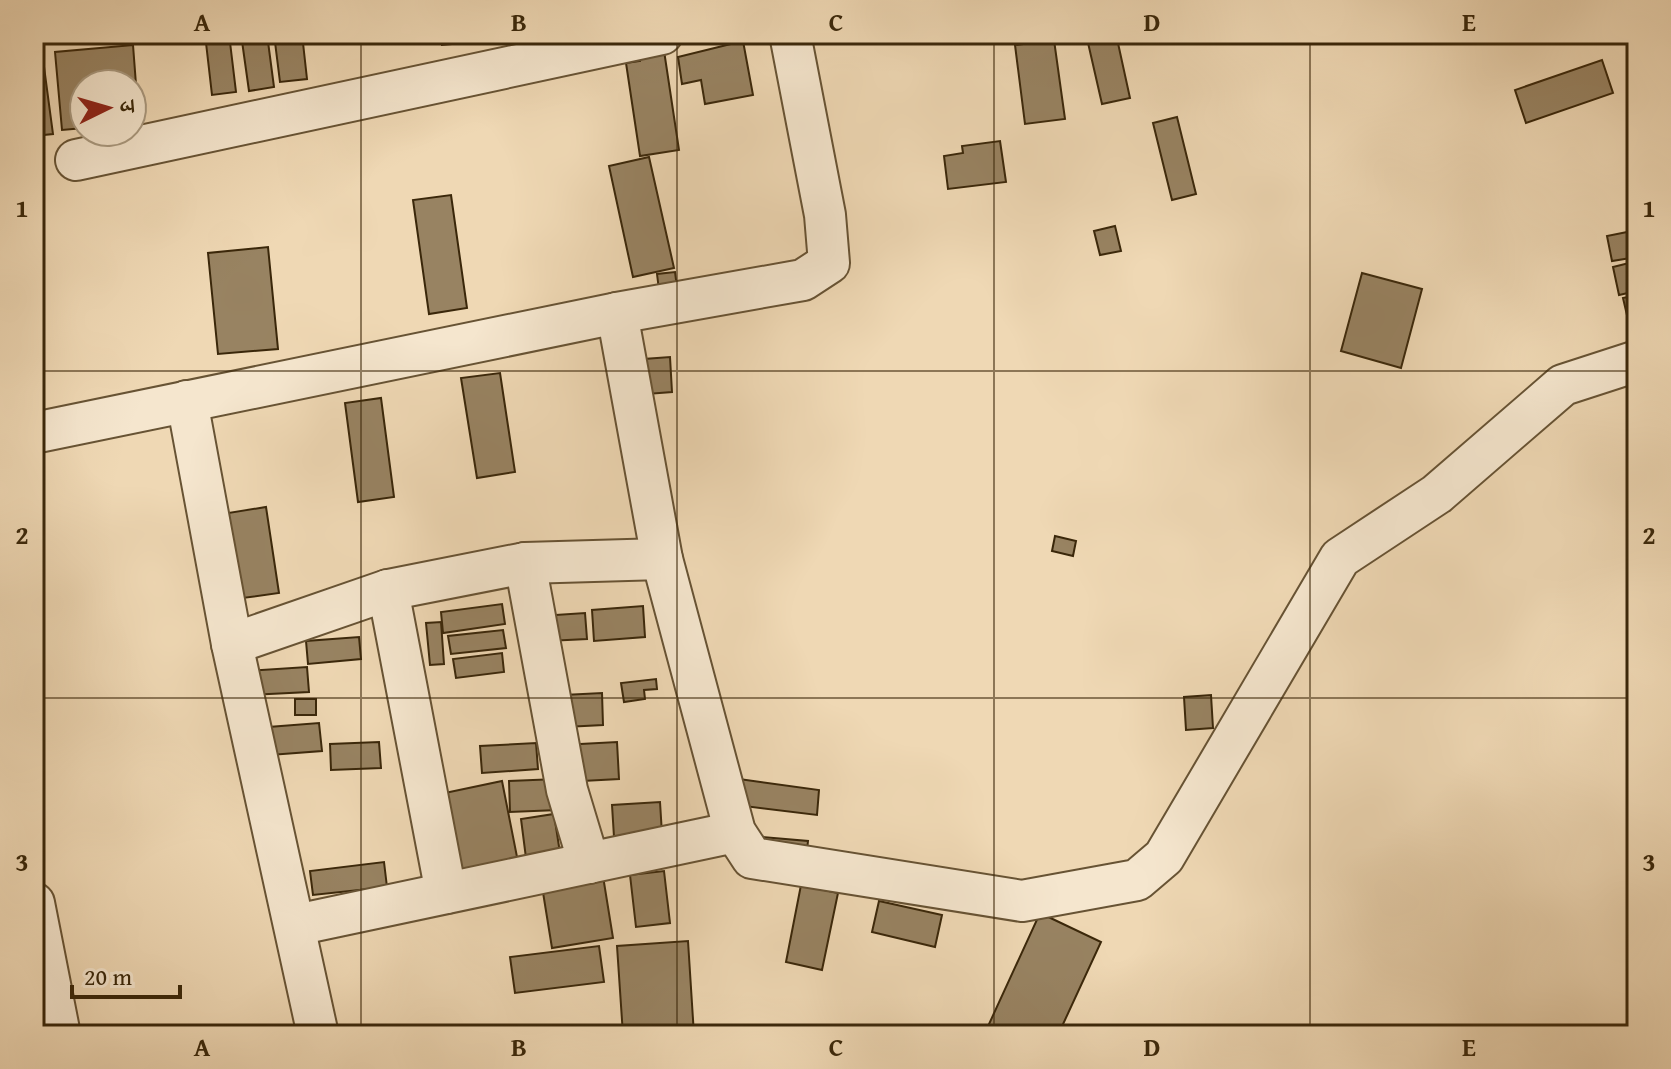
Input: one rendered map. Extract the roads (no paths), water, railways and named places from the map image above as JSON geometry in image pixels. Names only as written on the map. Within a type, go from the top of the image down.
[{"type":"street","points":[[76,160],[566,43],[662,34]]},
{"type":"street","points":[[34,433],[617,313],[803,280],[829,263],[825,215],[790,34]]},
{"type":"street","points":[[617,313],[662,559],[735,832],[752,858],[1022,901],[1137,880],[1164,857],[1340,558],[1437,494],[1563,385],[1637,361]]},
{"type":"street","points":[[187,401],[232,644],[318,1035]]},
{"type":"street","points":[[232,644],[388,590],[525,563],[662,559]]},
{"type":"street","points":[[525,563],[567,790],[589,863]]},
{"type":"street","points":[[388,590],[446,893]]},
{"type":"street","points":[[296,925],[735,832]]},
{"type":"street","points":[[34,903],[60,1035]]}]
